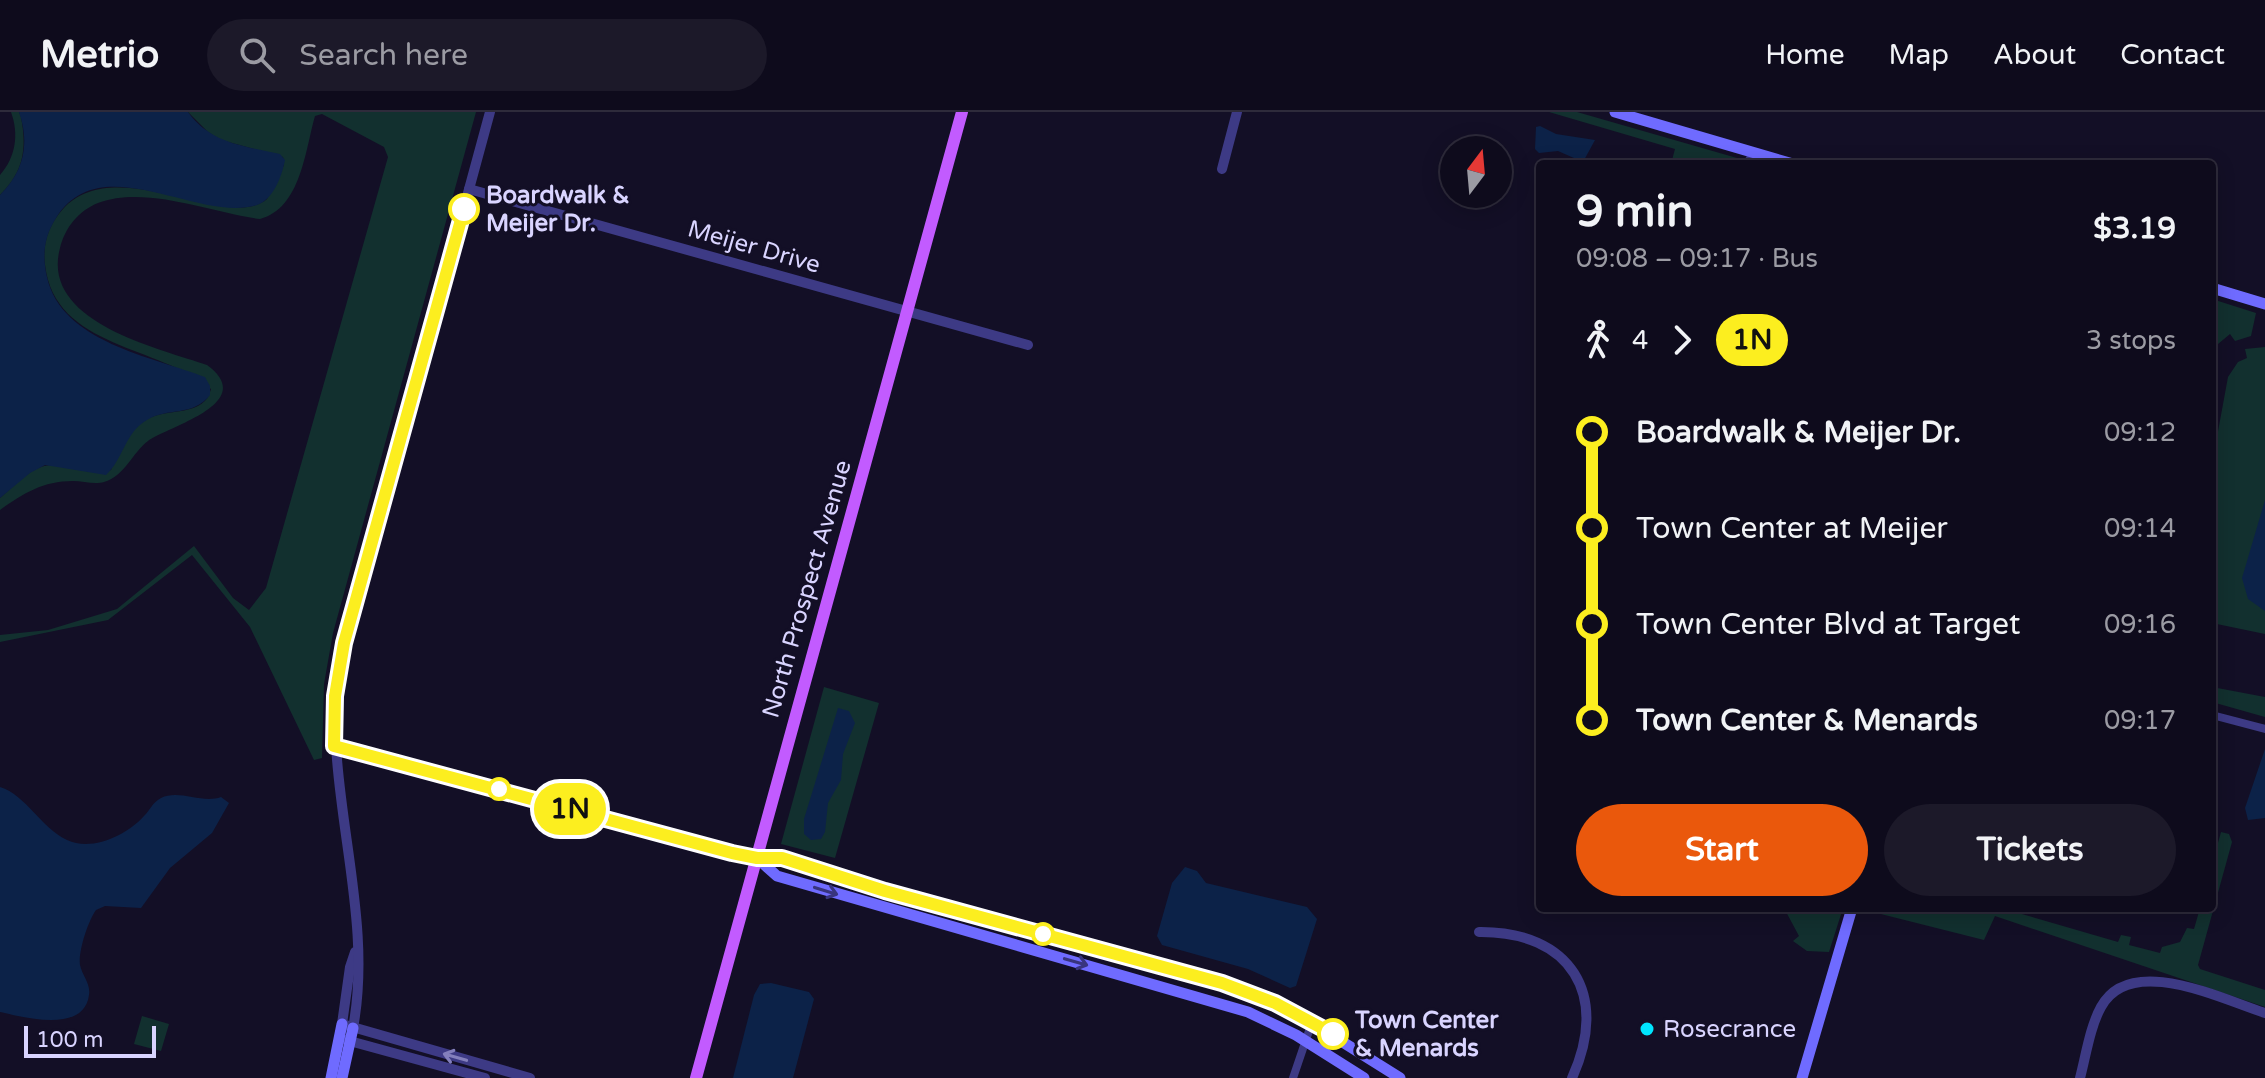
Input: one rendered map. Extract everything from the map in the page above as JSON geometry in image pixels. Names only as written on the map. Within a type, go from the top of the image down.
[{"type":"main road","name":"North Prospect Avenue","points":[[696,1078],[962,112]]},
{"type":"main road","points":[[1615,112],[1631,114],[1754,158]]},
{"type":"main road","points":[[2216,289],[2265,304]]},
{"type":"main road","points":[[334,746],[757,858],[782,858],[879,889],[1222,983],[1312,1022],[1400,1078]]},
{"type":"main road","points":[[757,858],[777,876],[1216,1001],[1267,1020],[1364,1078]]},
{"type":"main road","points":[[1802,1078],[1851,912]]},
{"type":"main road","points":[[331,1078],[348,1026]]},
{"type":"main road","points":[[342,1078],[345,1039]]},
{"type":"street","points":[[490,112],[344,643],[335,696],[334,746],[352,877],[356,950],[350,967],[348,1026],[530,1078]]},
{"type":"street","points":[[1222,169],[1237,112]]},
{"type":"street","name":"Meijer Drive","points":[[469,189],[1028,345]]},
{"type":"street","points":[[2216,716],[2265,729]]},
{"type":"street","points":[[1479,932],[1504,932],[1541,944],[1560,959],[1579,982],[1587,1008],[1588,1033],[1572,1078]]},
{"type":"street","points":[[2080,1078],[2099,1010],[2110,994],[2129,982],[2158,980],[2265,1013]]},
{"type":"street","points":[[1293,1078],[1312,1022]]},
{"type":"street","points":[[345,1039],[485,1078]]},
{"type":"street","points":[[426,1062],[429,1049]]},
{"type":"green space","points":[[11,112],[19,112],[21,117],[24,139],[22,159],[14,177],[0,195],[0,175],[10,161],[14,145],[15,129]]},
{"type":"green space","points":[[188,112],[476,112],[333,633],[324,684],[322,758],[314,760],[250,627],[192,555],[108,620],[0,642],[0,635],[48,630],[117,609],[194,546],[233,598],[249,610],[266,588],[388,157],[384,147],[322,114],[315,116],[293,191],[274,213],[260,219],[179,202],[137,197],[98,203],[73,221],[60,248],[59,274],[68,295],[85,313],[108,328],[207,365],[220,379],[223,391],[217,402],[205,412],[148,441],[111,479],[100,483],[73,481],[43,486],[0,510],[0,498],[35,469],[58,465],[92,472],[111,470],[125,442],[141,423],[155,416],[193,408],[207,398],[211,389],[190,374],[88,330],[68,314],[53,293],[44,257],[54,221],[63,209],[86,193],[112,188],[140,189],[225,207],[248,207],[267,199],[284,165],[283,157],[221,140]]},
{"type":"green space","points":[[1549,112],[1577,112],[1739,160],[1672,160],[1675,149]]},
{"type":"green space","points":[[2216,300],[2256,313],[2251,336],[2235,341],[2230,334],[2216,346]]},
{"type":"green space","points":[[2265,347],[2265,634],[2216,624],[2216,442],[2228,377],[2238,362],[2247,358],[2245,349]]},
{"type":"green space","points":[[824,687],[879,703],[835,858],[781,844]]},
{"type":"green space","points":[[2216,688],[2265,697],[2265,717],[2216,703]]},
{"type":"green space","points":[[2221,832],[2229,834],[2232,842],[2216,900],[2216,850]]},
{"type":"green space","points":[[1786,912],[1842,912],[1829,952],[1807,951],[1793,941],[1799,936]]},
{"type":"green space","points":[[1873,912],[2015,912],[2118,942],[2121,935],[2131,937],[2129,945],[2160,953],[2162,947],[2180,942],[2187,928],[2194,929],[2199,912],[2213,912],[2198,965],[2200,969],[2265,990],[2265,1007],[1995,916],[1984,940]]},
{"type":"green space","points":[[142,1016],[169,1024],[161,1051],[134,1044]]},
{"type":"water","points":[[19,112],[188,112],[197,123],[218,137],[280,154],[285,160],[272,193],[257,205],[234,208],[124,187],[98,188],[75,198],[56,218],[47,239],[45,269],[56,299],[70,317],[112,344],[205,377],[210,386],[210,395],[196,406],[155,416],[140,425],[106,475],[45,465],[30,473],[0,498],[0,195],[15,176],[23,156],[24,135]]},
{"type":"water","points":[[1536,127],[1556,134],[1595,140],[1584,160],[1558,151],[1539,153],[1535,149]]},
{"type":"water","points":[[2265,500],[2265,611],[2248,599],[2242,578]]},
{"type":"water","points":[[838,708],[849,711],[855,723],[843,754],[841,780],[828,803],[825,832],[821,839],[811,840],[804,834],[804,819]]},
{"type":"water","points":[[2265,749],[2265,818],[2248,820],[2245,808]]},
{"type":"water","points":[[0,787],[18,797],[58,835],[87,844],[119,835],[137,823],[161,798],[221,797],[229,803],[212,833],[170,868],[141,908],[105,906],[96,910],[84,937],[80,959],[89,995],[85,1007],[65,1019],[37,1019],[0,1012]]},
{"type":"water","points":[[1185,867],[1197,871],[1206,883],[1307,907],[1317,919],[1296,986],[1290,988],[1248,969],[1162,945],[1157,936],[1172,883]]},
{"type":"water","points":[[771,983],[809,992],[814,999],[793,1078],[733,1078],[754,995],[760,984]]},
{"type":"bus line","name":"1N","points":[[464,209],[344,643],[335,696],[334,746],[732,853],[757,858],[782,858],[885,891],[1222,983],[1275,1003],[1333,1034]]},
{"type":"place","name":"Boardwalk & Meijer Dr.","points":[[464,209]]},
{"type":"place","name":"Rosecrance","points":[[1647,1029]]},
{"type":"place","name":"Town Center & Menards","points":[[1333,1034]]}]
